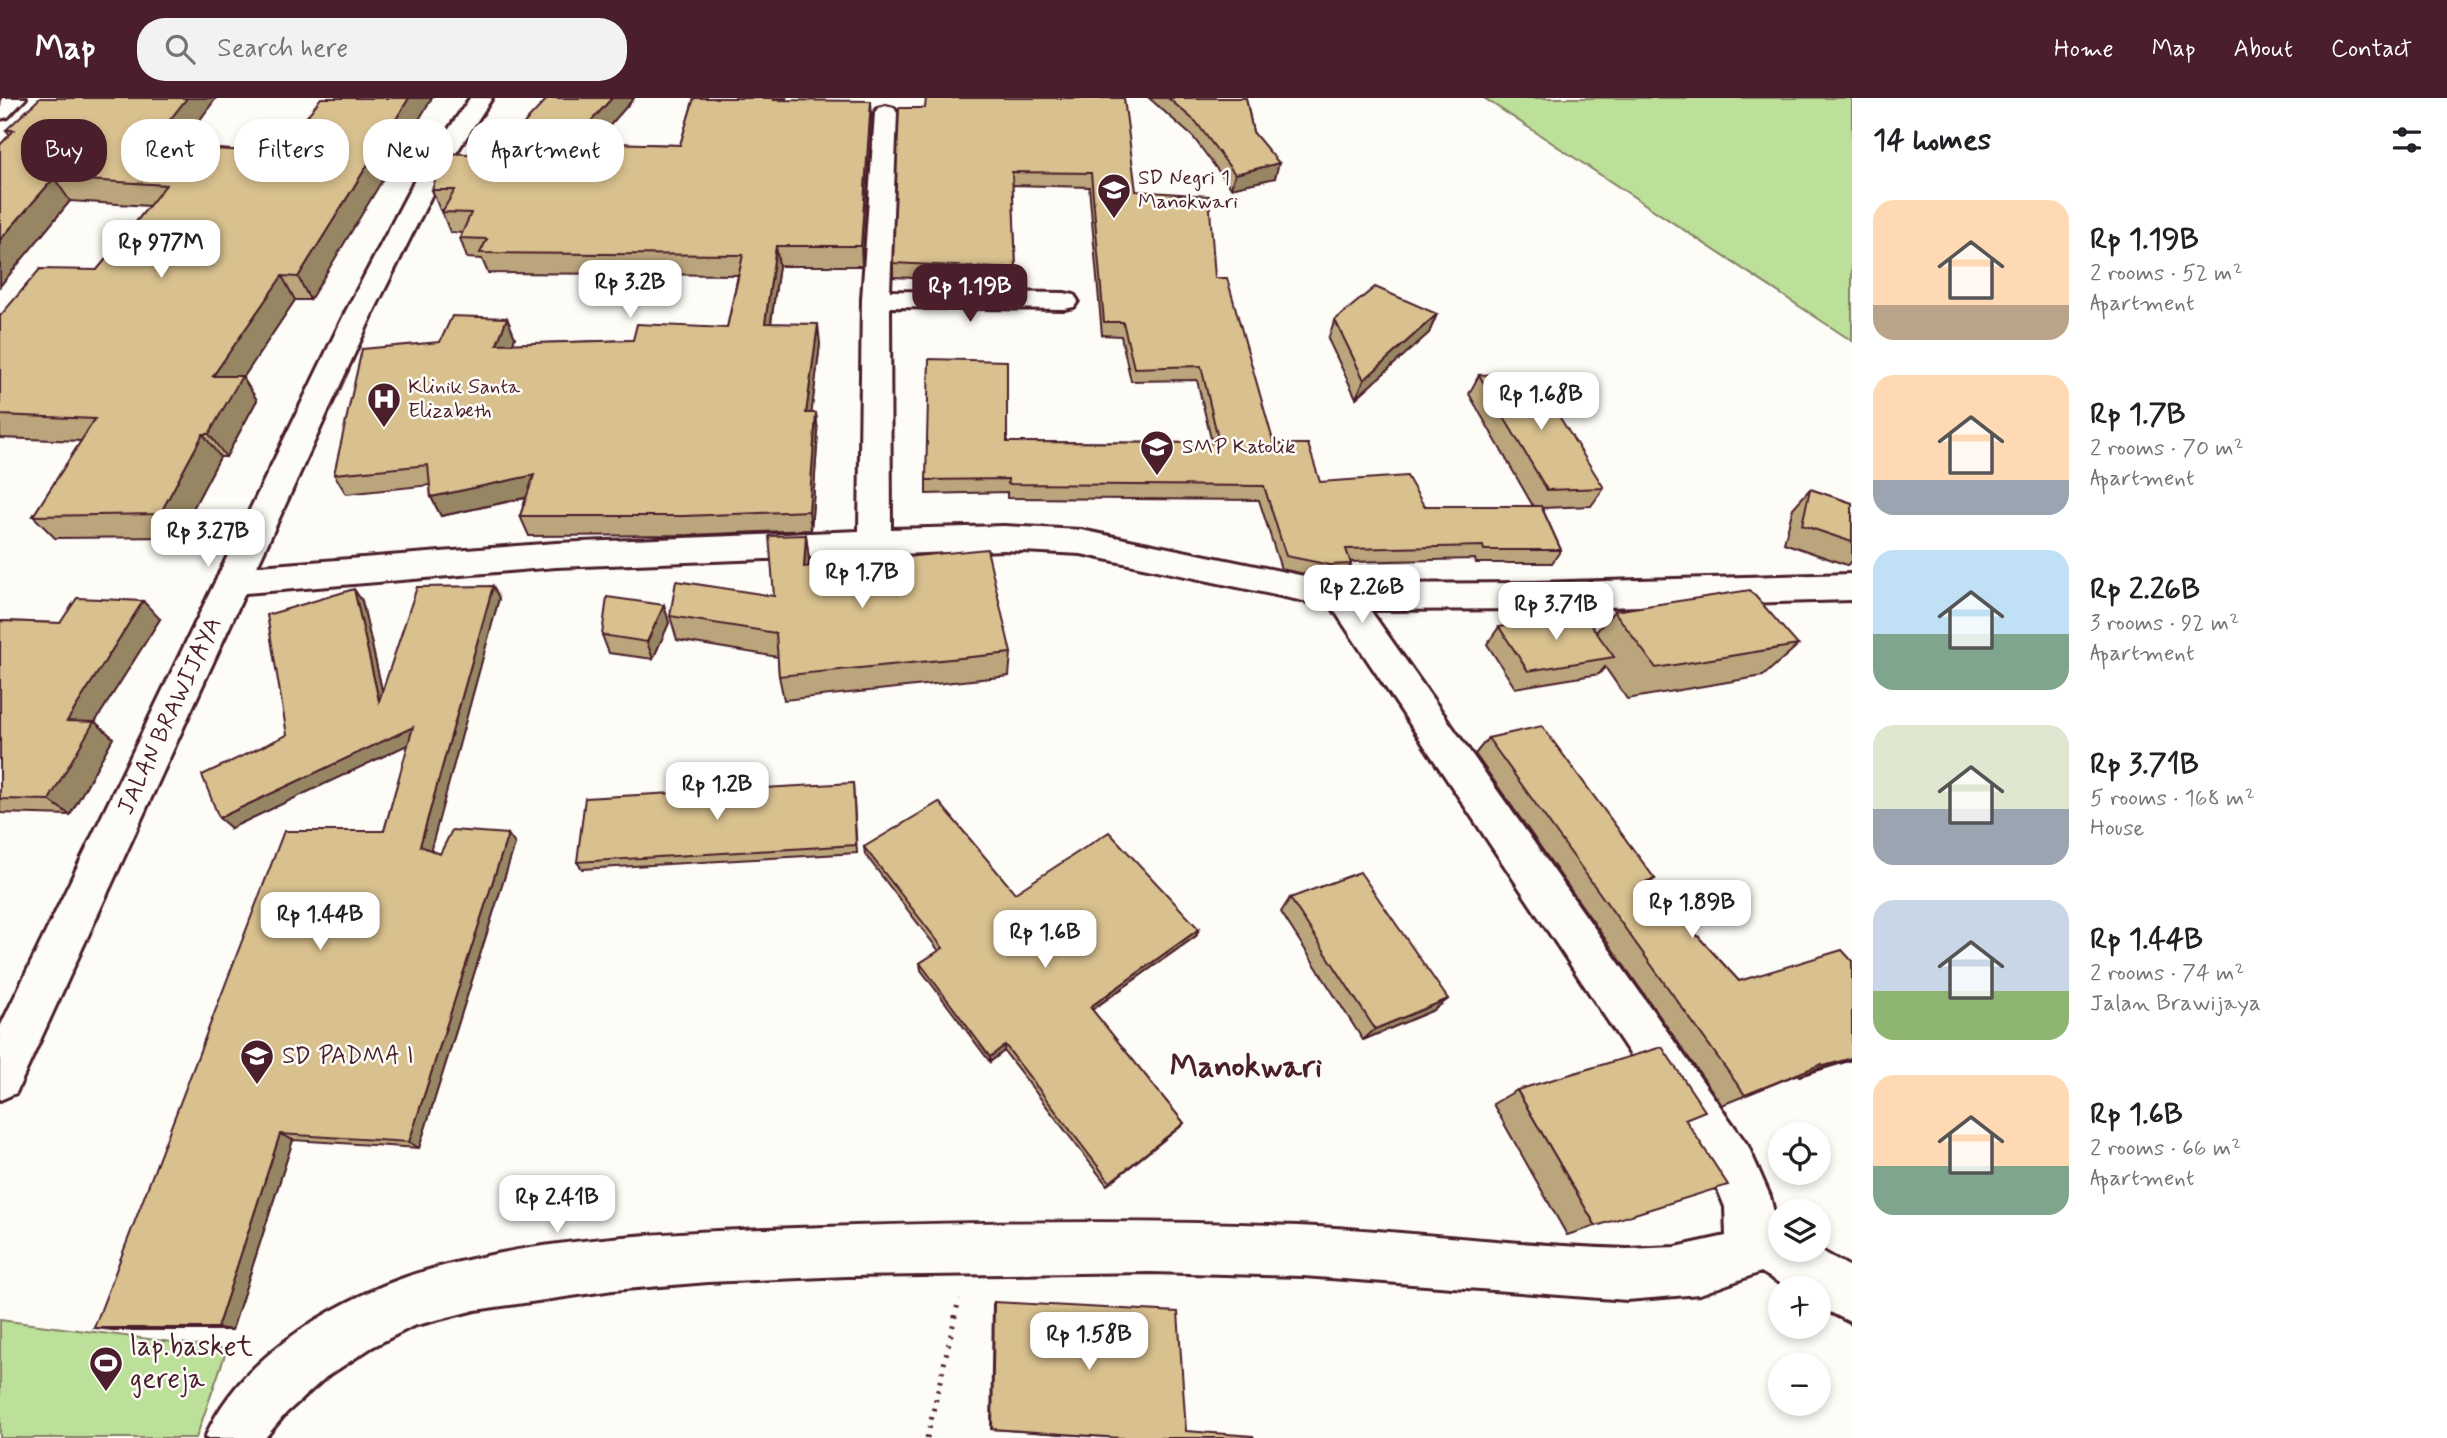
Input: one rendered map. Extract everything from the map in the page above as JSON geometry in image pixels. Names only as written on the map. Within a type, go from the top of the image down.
[{"type":"main road","points":[[0,112],[15,98]]},
{"type":"main road","name":"JALAN BRAWIJAYA","points":[[0,1077],[359,311],[429,176],[481,98]]},
{"type":"main road","points":[[875,542],[876,299],[886,113]]},
{"type":"main road","points":[[876,299],[1063,301]]},
{"type":"main road","points":[[233,581],[556,555],[1040,538],[1081,542],[1343,597],[1535,596],[1852,587]]},
{"type":"main road","points":[[232,1438],[251,1410],[285,1373],[342,1332],[405,1303],[438,1292],[600,1265],[654,1259],[972,1246],[1265,1249],[1641,1276],[1726,1262],[1747,1253],[1753,1239],[1754,1224],[1748,1200],[1731,1163],[1343,597]]},
{"type":"main road","points":[[1753,1239],[1852,1297]]},
{"type":"path","points":[[927,1438],[972,1246]]},
{"type":"green space","points":[[1484,98],[1852,98],[1852,341]]},
{"type":"green space","name":"lap.basket gereja","points":[[0,1320],[227,1349],[196,1438],[0,1438]]},
{"type":"building","points":[[40,98],[187,98],[170,119],[121,119],[121,182],[220,182],[220,149],[234,150],[234,182],[349,182],[349,119],[305,119],[321,98],[409,98],[396,119],[363,119],[363,172],[298,277],[282,276],[213,376],[242,376],[209,434],[203,434],[160,514],[33,516],[95,419],[0,415],[0,316],[40,269],[97,270],[166,185],[107,181],[107,119],[21,119],[21,182],[51,182],[0,240],[0,145],[14,130],[6,130]]},
{"type":"building","points":[[548,98],[612,98],[593,119],[528,119]]},
{"type":"building","points":[[694,98],[871,101],[861,246],[776,246],[765,323],[818,324],[806,413],[816,413],[809,511],[684,516],[520,516],[534,475],[431,497],[428,465],[334,474],[362,349],[440,342],[452,316],[507,318],[497,344],[633,340],[637,324],[727,328],[743,255],[480,253],[487,239],[460,238],[471,213],[442,212],[455,190],[432,190],[435,182],[453,182],[453,153],[467,154],[467,182],[624,182],[624,143],[680,145]]},
{"type":"building","points":[[926,98],[1124,98],[1136,191],[1209,196],[1215,278],[1227,278],[1274,444],[1308,444],[1320,482],[1407,476],[1424,506],[1541,506],[1561,550],[1484,550],[1483,546],[1346,549],[1351,564],[1330,565],[1286,556],[1264,486],[1008,484],[1008,479],[926,480],[929,359],[1007,361],[1007,442],[1219,443],[1201,366],[1134,368],[1123,322],[1104,322],[1091,173],[1012,172],[1016,269],[893,263],[899,108],[925,108]]},
{"type":"building","points":[[1168,98],[1246,98],[1253,132],[1279,163],[1235,174],[1196,122]]},
{"type":"building","points":[[1375,287],[1437,314],[1364,380],[1335,320]]},
{"type":"building","points":[[1532,373],[1604,488],[1547,490],[1479,375]]},
{"type":"building","points":[[1810,489],[1852,503],[1852,542],[1802,525]]},
{"type":"building","points":[[806,535],[804,567],[987,549],[1011,653],[779,676],[776,633],[670,616],[676,581],[774,596],[769,536]]},
{"type":"building","points":[[493,586],[420,846],[440,854],[452,830],[508,834],[409,1142],[280,1134],[217,1328],[94,1328],[284,831],[384,831],[413,727],[219,818],[202,775],[287,735],[267,615],[354,589],[379,701],[417,587]]},
{"type":"building","points":[[1750,590],[1798,645],[1656,668],[1614,611]]},
{"type":"building","points":[[607,597],[664,605],[647,642],[602,635]]},
{"type":"building","points":[[77,598],[143,601],[67,721],[94,722],[49,800],[0,799],[0,621],[60,623]]},
{"type":"building","points":[[1583,614],[1614,657],[1528,671],[1499,627]]},
{"type":"building","points":[[1542,726],[1655,879],[1647,881],[1739,981],[1842,950],[1852,961],[1852,1058],[1824,1066],[1822,1064],[1745,1095],[1488,738]]},
{"type":"building","points":[[853,783],[856,845],[577,862],[585,798]]},
{"type":"building","points":[[939,802],[1015,893],[1109,832],[1199,929],[1090,1007],[1184,1123],[1110,1182],[1005,1045],[990,1057],[920,963],[943,948],[864,847]]},
{"type":"building","points":[[1360,872],[1448,999],[1375,1029],[1290,898]]},
{"type":"building","points":[[1662,1047],[1705,1111],[1685,1119],[1728,1185],[1596,1226],[1517,1090]]},
{"type":"building","points":[[994,1302],[1178,1312],[1186,1431],[1254,1438],[1121,1438],[992,1429]]},
{"type":"place","name":"SD Negri 1 Manokwari","points":[[1114,220]]},
{"type":"place","name":"Klinik Santa Elizabeth","points":[[384,429]]},
{"type":"place","name":"SMP Katolik","points":[[1157,477]]},
{"type":"place","name":"SD PADMA I","points":[[257,1086]]},
{"type":"place","name":"lap.basket gereja","points":[[106,1393]]},
{"type":"district","name":"Manokwari","points":[[1246,1067]]}]
